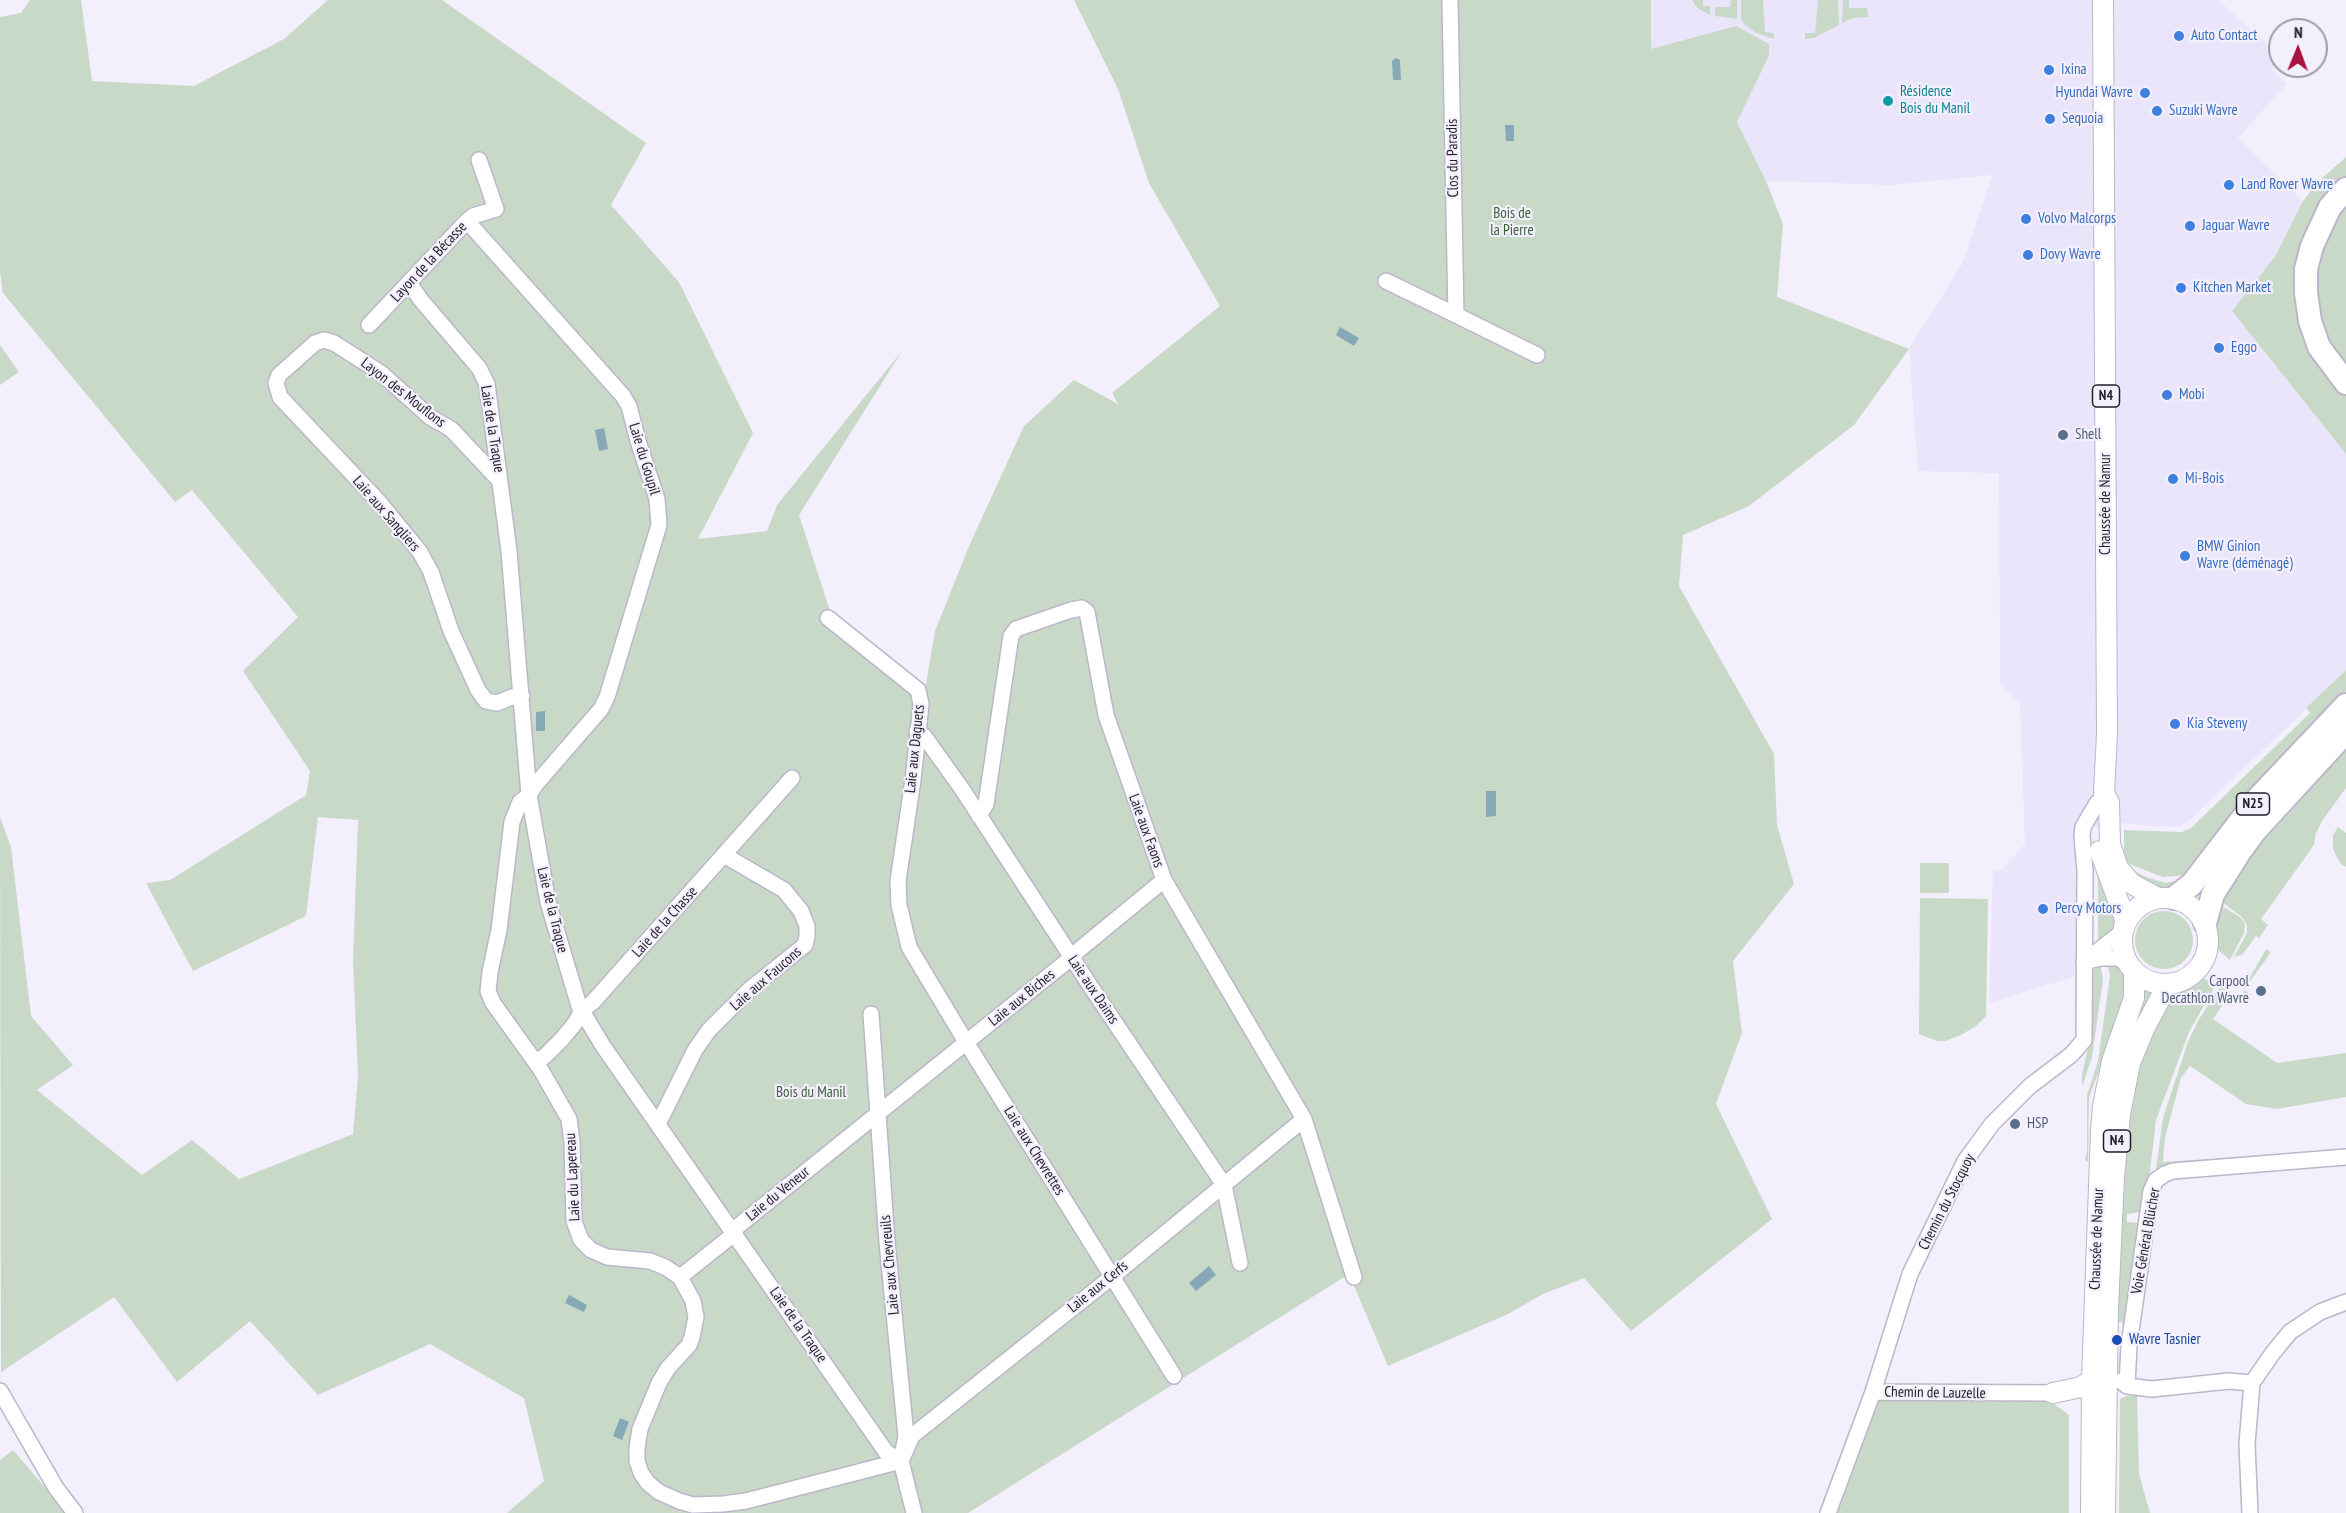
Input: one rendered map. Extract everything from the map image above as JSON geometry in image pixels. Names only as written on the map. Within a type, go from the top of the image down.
[{"type":"highway","points":[[2346,189],[2330,207],[2312,246],[2306,269],[2306,293],[2310,321],[2319,347],[2346,383]]},
{"type":"highway","name":"N25","points":[[2166,898],[2192,884],[2259,797],[2346,705]]},
{"type":"highway","name":"N25","points":[[2205,923],[2213,894],[2250,839],[2346,732]]},
{"type":"main road","name":"Chaussée de Namur","points":[[2103,0],[2107,734],[2097,832],[2104,866],[2124,927],[2123,952],[2130,966],[2134,998],[2112,1060],[2103,1106],[2099,1406],[2105,1513]]},
{"type":"main road","name":"Chaussée de Namur","points":[[2100,798],[2109,803],[2110,844],[2118,868],[2132,884],[2166,898],[2185,902],[2205,923]]},
{"type":"main road","points":[[2124,927],[2133,911],[2144,903],[2166,898]]},
{"type":"main road","points":[[2130,966],[2154,982],[2168,984],[2184,979],[2192,974],[2203,961],[2208,943],[2205,923]]},
{"type":"main road","name":"Chaussée de Namur","points":[[2099,1375],[2122,1098],[2130,1063],[2137,1045],[2168,984]]},
{"type":"main road","points":[[2053,1393],[2081,1387],[2099,1375]]},
{"type":"main road","points":[[2053,1393],[2099,1406]]},
{"type":"main road","name":"Chaussée de Namur","points":[[2091,1513],[2099,1406]]},
{"type":"street","name":"Clos du Paradis","points":[[1450,0],[1456,315]]},
{"type":"street","name":"Layon de la Bécasse","points":[[369,325],[467,221],[473,216],[496,209],[479,160]]},
{"type":"street","name":"Laie du Goupil","points":[[467,221],[629,406],[657,499],[658,525],[608,697],[601,709],[529,795]]},
{"type":"street","points":[[1386,281],[1537,356]]},
{"type":"street","name":"Laie de la Traque","points":[[409,282],[421,300],[478,368],[487,384],[509,551],[529,795],[548,902],[581,1011],[603,1046],[886,1452],[901,1461]]},
{"type":"street","name":"Layon des Mouflons","points":[[324,340],[341,347],[368,364],[430,417],[451,429],[499,480]]},
{"type":"street","name":"Laie aux Sangliers","points":[[324,340],[315,343],[287,366],[278,378],[277,389],[284,401],[379,502],[420,552],[434,579],[452,631],[478,690],[486,701],[497,703],[522,696]]},
{"type":"street","name":"Laie aux Faons","points":[[979,816],[986,804],[1011,636],[1016,629],[1082,608],[1087,612],[1106,715],[1164,880],[1304,1119],[1354,1277]]},
{"type":"street","name":"Laie aux Daguets","points":[[828,618],[918,690],[921,704],[913,780],[898,881],[902,922]]},
{"type":"street","name":"Laie aux Daims","points":[[917,731],[930,744],[979,816],[1071,958],[1224,1185],[1240,1263]]},
{"type":"street","name":"Laie de la Chasse","points":[[535,1060],[544,1057],[562,1039],[576,1022],[581,1011],[593,1002],[792,778]]},
{"type":"street","name":"Laie du Lapereau","points":[[529,795],[520,802],[512,822],[499,930],[488,991],[499,1011],[535,1060],[569,1119],[572,1142],[574,1221],[581,1240],[591,1250],[600,1254],[650,1261],[680,1277]]},
{"type":"street","name":"Chemin du Stocquoy","points":[[1873,1392],[1910,1274],[1965,1161],[1992,1124],[2030,1086],[2071,1055],[2084,1040],[2085,871],[2082,836],[2083,827],[2100,798]]},
{"type":"street","name":"Laie aux Faucons","points":[[658,1124],[695,1050],[709,1030],[750,989],[805,945],[807,937],[807,926],[801,911],[784,890],[724,855]]},
{"type":"street","name":"Laie aux Biches","points":[[879,1114],[1164,880]]},
{"type":"street","name":"Laie aux Chevrettes","points":[[902,922],[909,947],[916,960],[1174,1376]]},
{"type":"street","points":[[2084,962],[2124,927]]},
{"type":"street","points":[[2084,962],[2101,958],[2117,958],[2130,966]]},
{"type":"street","name":"Laie aux Chevreuils","points":[[871,1014],[887,1242],[906,1436],[901,1461],[914,1513]]},
{"type":"street","name":"Laie du Veneur","points":[[680,1277],[734,1233],[737,1227],[879,1114]]},
{"type":"street","name":"Laie aux Cerfs","points":[[901,1461],[912,1436],[1113,1276],[1304,1119]]},
{"type":"street","name":"Voie Général Blücher","points":[[2127,1386],[2129,1345],[2151,1191],[2156,1180],[2173,1171],[2346,1157]]},
{"type":"street","points":[[680,1277],[693,1301],[696,1328],[689,1345],[668,1368],[659,1383],[640,1429],[637,1461],[648,1484],[659,1492],[693,1505],[723,1504],[746,1501],[901,1461]]},
{"type":"street","points":[[2250,1513],[2247,1444],[2252,1383],[2290,1332],[2320,1312],[2346,1302]]},
{"type":"street","points":[[2099,1375],[2127,1386],[2152,1389],[2229,1381],[2252,1383]]},
{"type":"street","points":[[2099,1406],[2127,1386]]},
{"type":"street","points":[[0,1391],[56,1488],[75,1513]]},
{"type":"street","name":"Chemin de Lauzelle","points":[[1828,1513],[1873,1392],[2053,1393]]},
{"type":"shaded area","points":[[1651,0],[2218,0],[2268,45],[2268,78],[2281,78],[2287,84],[2238,138],[2303,201],[2276,255],[2232,311],[2346,454],[2346,670],[2189,821],[2179,826],[2121,823],[2081,829],[2076,976],[1989,1003],[1993,870],[2002,870],[2025,844],[2020,704],[2000,684],[1999,473],[1918,471],[1909,349],[1962,264],[1992,175],[1891,185],[1766,181],[1737,122],[1769,57],[1651,49]]},
{"type":"green space","name":"Bois du Manil","points":[[30,0],[81,0],[92,81],[194,86],[284,39],[328,0],[442,0],[646,143],[611,205],[679,282],[753,433],[698,539],[767,531],[777,505],[902,351],[799,515],[831,614],[925,690],[935,631],[969,546],[1024,426],[1074,380],[1118,404],[1112,393],[1220,306],[1149,183],[1118,89],[1074,0],[1651,0],[1651,49],[1736,26],[1769,44],[1769,56],[1737,122],[1766,181],[1783,224],[1777,297],[1909,349],[1854,425],[1749,506],[1683,535],[1679,586],[1774,754],[1777,825],[1794,884],[1733,961],[1742,1033],[1716,1104],[1772,1219],[1631,1331],[1584,1278],[1543,1294],[1508,1314],[1388,1366],[1349,1274],[968,1513],[507,1513],[544,1481],[524,1398],[430,1344],[318,1395],[250,1321],[177,1382],[114,1297],[1,1372],[0,817],[11,847],[31,1016],[73,1065],[37,1090],[142,1175],[192,1140],[239,1179],[353,1134],[358,1077],[353,961],[358,820],[318,817],[306,916],[193,971],[146,883],[170,880],[306,795],[310,771],[243,671],[298,617],[192,490],[175,502],[3,293],[0,272],[0,17],[21,13]]},
{"type":"green space","points":[[1692,0],[1703,0],[1703,6],[1710,6],[1710,15],[1697,8]]},
{"type":"green space","points":[[1731,0],[1737,0],[1737,19],[1715,16],[1715,7],[1730,7]]},
{"type":"green space","points":[[1741,0],[1763,0],[1765,32],[1774,33],[1774,39],[1756,33],[1744,24],[1741,20]]},
{"type":"green space","points":[[1818,0],[1838,0],[1839,25],[1814,38],[1805,39],[1805,33],[1815,33]]},
{"type":"green space","points":[[1843,0],[1849,0],[1849,8],[1867,8],[1868,17],[1853,18],[1842,23]]},
{"type":"green space","points":[[2346,157],[2346,182],[2300,278],[2337,385],[2346,395],[2346,454],[2232,311],[2276,255],[2303,201],[2318,182]]},
{"type":"green space","points":[[2346,204],[2346,367],[2328,338],[2319,315],[2316,283],[2321,249],[2330,227]]},
{"type":"green space","points":[[0,345],[19,372],[0,385]]},
{"type":"green space","points":[[2346,670],[2346,691],[2222,825],[2195,859],[2188,875],[2163,877],[2129,864],[2125,859],[2124,830],[2182,832],[2191,828],[2310,713],[2306,708]]},
{"type":"green space","points":[[2346,751],[2346,788],[2322,821],[2316,833],[2314,845],[2261,919],[2268,925],[2259,938],[2256,936],[2243,954],[2234,957],[2247,933],[2247,925],[2241,916],[2219,900],[2250,856]]},
{"type":"green space","points":[[2338,827],[2346,833],[2346,867],[2340,863],[2333,849],[2333,835]]},
{"type":"green space","points":[[2093,836],[2095,860],[2117,921],[2115,928],[2098,942],[2098,880],[2092,849]]},
{"type":"green space","points":[[1920,863],[1949,863],[1949,893],[1920,893]]},
{"type":"green space","points":[[2127,867],[2146,877],[2166,883],[2183,879],[2172,890],[2155,890]]},
{"type":"green space","points":[[1920,898],[1988,899],[1986,1016],[1976,1026],[1945,1041],[1937,1041],[1919,1034]]},
{"type":"green space","points":[[2215,902],[2240,917],[2245,924],[2244,933],[2230,960],[2217,949],[2213,924]]},
{"type":"green space","points":[[2158,911],[2170,911],[2185,919],[2193,934],[2193,946],[2185,961],[2170,969],[2158,969],[2143,961],[2135,946],[2135,934],[2143,919]]},
{"type":"green space","points":[[2266,949],[2271,952],[2244,990],[2251,995],[2243,1005],[2244,988]]},
{"type":"green space","points":[[2107,961],[2116,963],[2122,970],[2126,983],[2126,995],[2089,1098],[2088,1162],[2085,1160],[2087,1095],[2098,1061],[2110,976]]},
{"type":"green space","points":[[2100,963],[2103,979],[2092,1057],[2082,1087],[2082,1074],[2088,1048],[2091,1046],[2090,974]]},
{"type":"green space","points":[[2203,979],[2218,981],[2189,1032],[2156,1120],[2150,1171],[2141,1212],[2127,1214],[2127,1222],[2140,1223],[2124,1332],[2122,1322],[2116,1321],[2124,1160],[2128,1113],[2135,1081],[2144,1051],[2173,992]]},
{"type":"green space","points":[[2222,983],[2227,986],[2233,1006],[2225,1001],[2213,1019],[2277,1063],[2346,1053],[2346,1097],[2277,1109],[2246,1104],[2190,1066],[2181,1078],[2165,1137],[2163,1162],[2346,1150],[2156,1169],[2163,1118],[2188,1042],[2198,1021]]},
{"type":"green space","points":[[2145,987],[2154,991],[2111,1100],[2142,989]]},
{"type":"green space","points":[[2137,1395],[2139,1474],[2150,1513],[2119,1513],[2120,1399]]},
{"type":"green space","points":[[1884,1398],[2036,1399],[2054,1404],[2069,1415],[2069,1513],[1835,1513],[1876,1403]]},
{"type":"green space","points":[[13,1450],[67,1513],[0,1513],[0,1460]]},
{"type":"water","points":[[1396,58],[1400,60],[1401,80],[1393,80],[1392,61]]},
{"type":"water","points":[[1505,125],[1514,125],[1514,141],[1506,141]]},
{"type":"water","points":[[1340,327],[1359,338],[1354,346],[1336,335]]},
{"type":"water","points":[[604,428],[608,449],[599,451],[595,430]]},
{"type":"water","points":[[545,711],[545,731],[536,731],[536,712]]},
{"type":"water","points":[[1486,791],[1496,791],[1496,816],[1486,817]]},
{"type":"water","points":[[1209,1266],[1216,1275],[1196,1291],[1189,1283]]},
{"type":"water","points":[[569,1295],[587,1305],[584,1312],[565,1303]]},
{"type":"water","points":[[620,1418],[629,1422],[622,1440],[613,1436]]},
{"type":"place","name":"Auto Contact","points":[[2179,36]]},
{"type":"place","name":"Ixina","points":[[2049,70]]},
{"type":"place","name":"Hyundai Wavre","points":[[2145,93]]},
{"type":"place","name":"Résidence Bois du Manil","points":[[1888,101]]},
{"type":"place","name":"Suzuki Wavre","points":[[2157,111]]},
{"type":"place","name":"Sequoia","points":[[2050,119]]},
{"type":"place","name":"Land Rover Wavre","points":[[2229,185]]},
{"type":"place","name":"Volvo Malcorps","points":[[2026,219]]},
{"type":"place","name":"Jaguar Wavre","points":[[2190,226]]},
{"type":"place","name":"Dovy Wavre","points":[[2028,255]]},
{"type":"place","name":"Kitchen Market","points":[[2181,288]]},
{"type":"place","name":"Eggo","points":[[2219,348]]},
{"type":"place","name":"Mobi","points":[[2167,395]]},
{"type":"place","name":"Shell","points":[[2063,435]]},
{"type":"place","name":"Mi-Bois","points":[[2173,479]]},
{"type":"place","name":"BMW Ginion Wavre (déménagé)","points":[[2185,556]]},
{"type":"place","name":"Kia Steveny","points":[[2175,724]]},
{"type":"place","name":"Percy Motors","points":[[2043,909]]},
{"type":"place","name":"Carpool Decathlon Wavre","points":[[2261,991]]},
{"type":"place","name":"HSP","points":[[2015,1124]]},
{"type":"place","name":"Wavre Tasnier","points":[[2117,1340]]},
{"type":"park label","name":"Bois de la Pierre","points":[[1512,222]]}]
